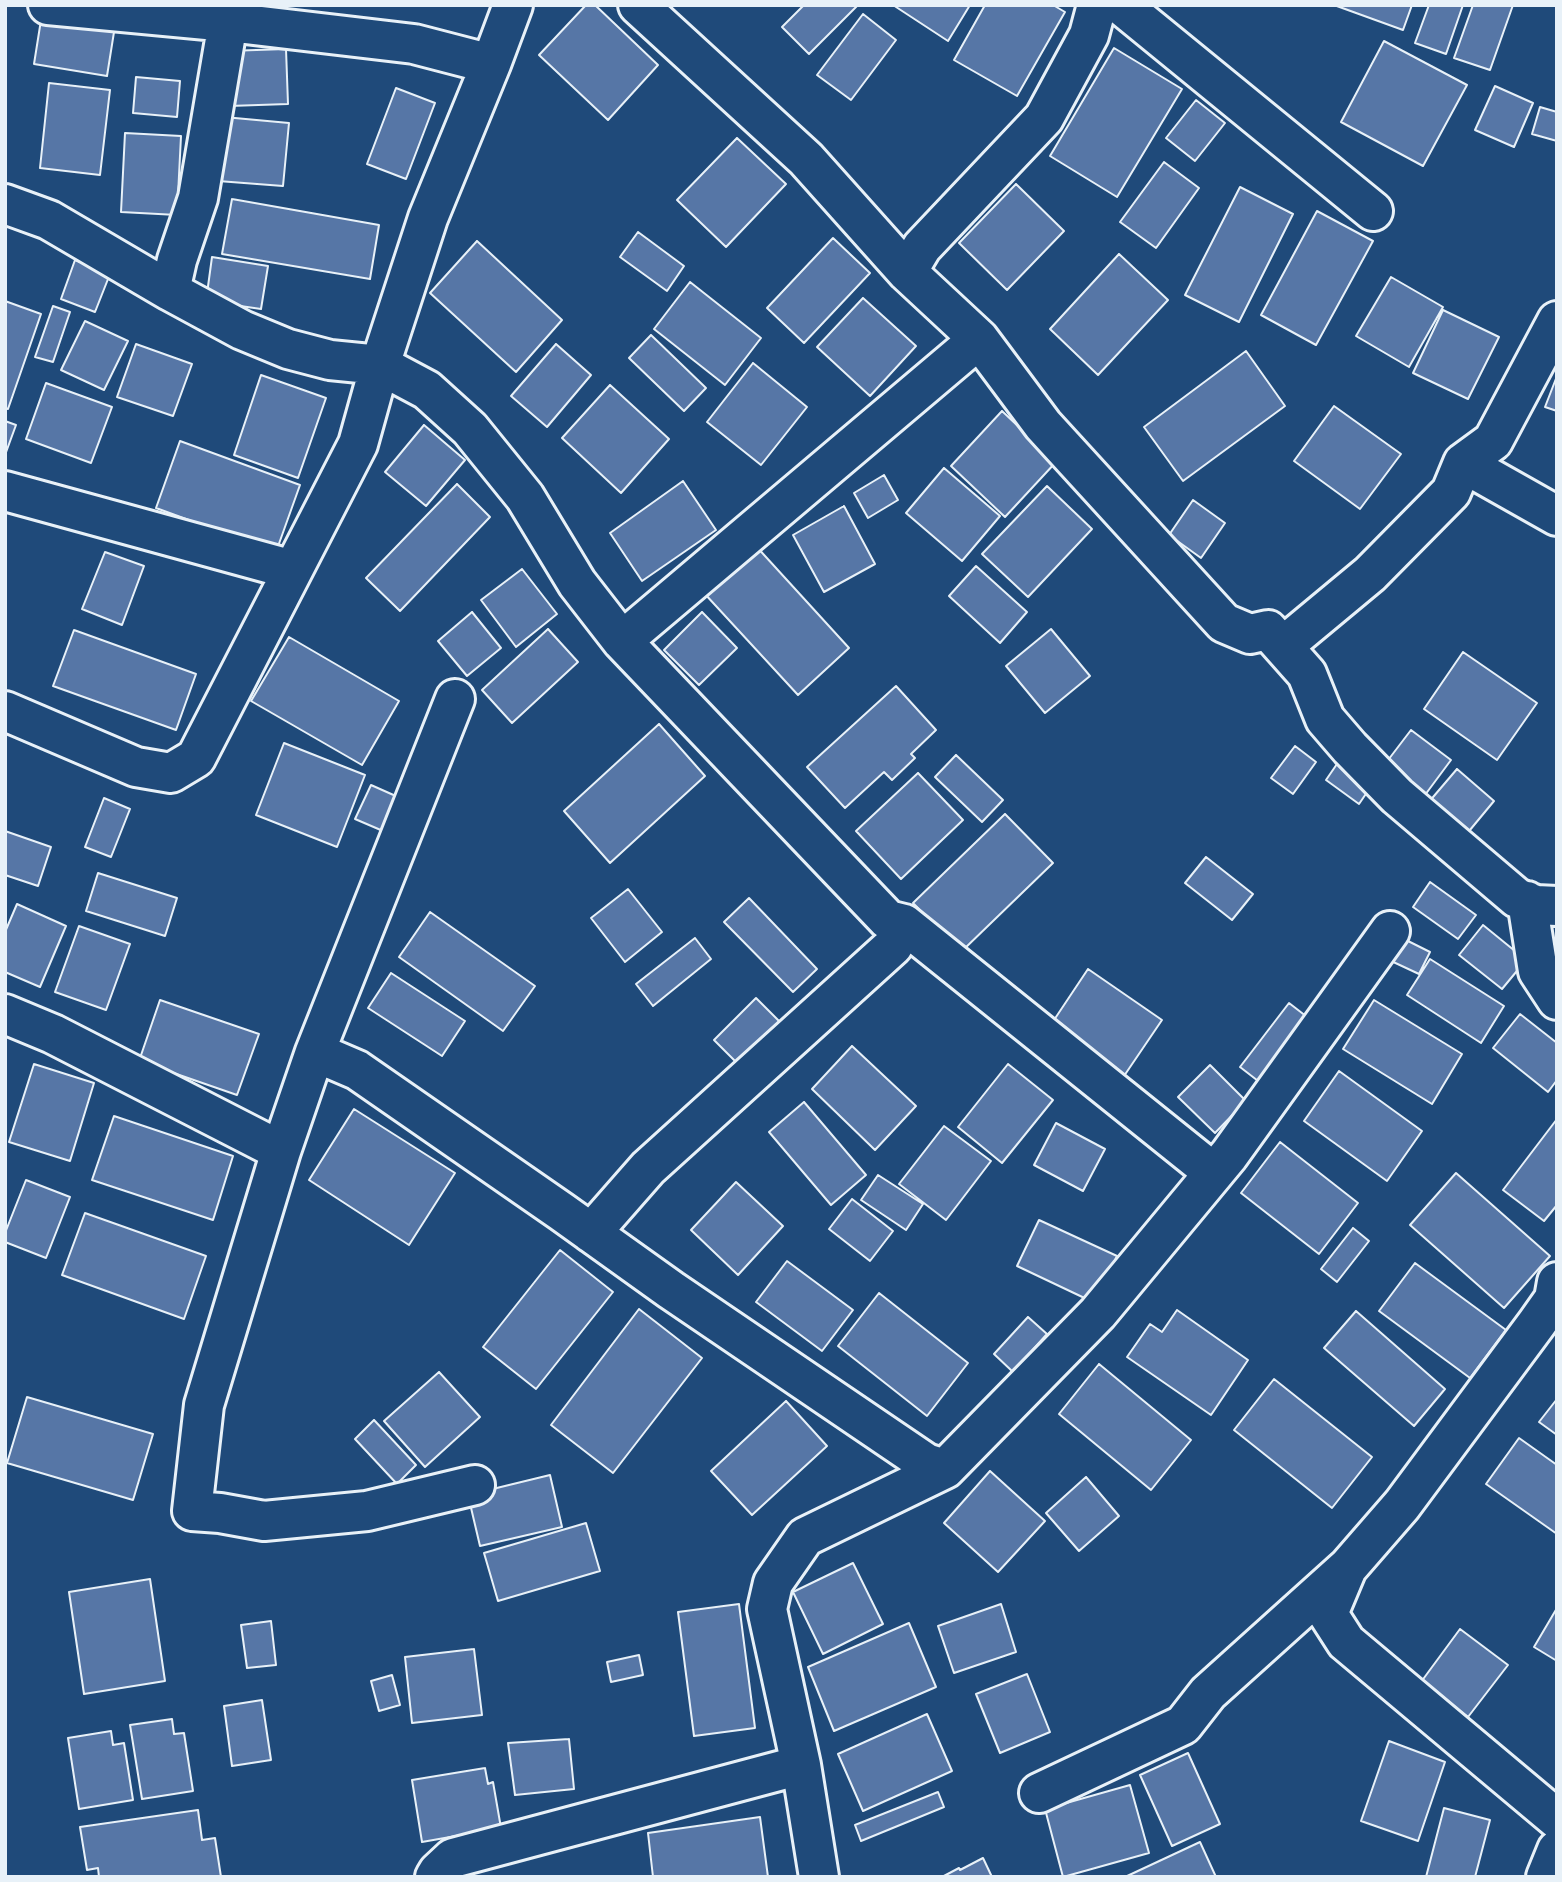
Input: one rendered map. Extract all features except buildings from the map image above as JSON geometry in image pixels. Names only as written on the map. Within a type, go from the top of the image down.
[{"type":"street","points":[[48,5],[227,13],[414,44],[491,64]]},
{"type":"street","points":[[5,711],[136,767],[171,773],[196,758],[358,444],[428,218],[513,5]]},
{"type":"street","points":[[638,5],[806,159],[907,272],[979,339],[1043,425],[1224,623],[1250,634],[1268,630],[1307,674],[1325,719],[1397,796],[1517,898],[1542,904],[1538,971],[1557,1000]]},
{"type":"street","points":[[907,272],[922,247],[1044,118],[1089,35],[1097,5]]},
{"type":"street","points":[[1121,5],[1373,211]]},
{"type":"street","points":[[170,291],[177,260],[198,198],[227,13]]},
{"type":"street","points":[[5,204],[49,220],[242,330],[288,349],[330,360],[380,366],[427,390],[470,429],[525,497],[577,583],[622,641],[888,920],[904,924],[1214,1173]]},
{"type":"street","points":[[1285,648],[1293,638],[1370,574],[1451,492],[1463,463],[1493,442],[1557,321]]},
{"type":"street","points":[[622,641],[979,339]]},
{"type":"street","points":[[1463,463],[1557,516]]},
{"type":"street","points":[[5,491],[293,570]]},
{"type":"street","points":[[455,699],[315,1052],[281,1151],[204,1405],[192,1511],[264,1521],[367,1511],[475,1485]]},
{"type":"street","points":[[591,1233],[648,1168],[893,946],[904,924]]},
{"type":"street","points":[[819,1877],[801,1765],[767,1609],[773,1583],[805,1537],[945,1469],[1098,1313],[1229,1155],[1390,931]]},
{"type":"street","points":[[5,1014],[53,1034],[281,1151]]},
{"type":"street","points":[[315,1052],[356,1070],[671,1290],[926,1463],[945,1469]]},
{"type":"street","points":[[1039,1793],[1183,1725],[1208,1693],[1349,1566],[1402,1505],[1537,1323],[1553,1299],[1557,1281],[1556,1263]]},
{"type":"street","points":[[1349,1566],[1328,1614],[1346,1642],[1557,1819]]},
{"type":"street","points":[[435,1877],[453,1858],[801,1765]]},
{"type":"street","points":[[1546,1877],[1557,1850]]}]
